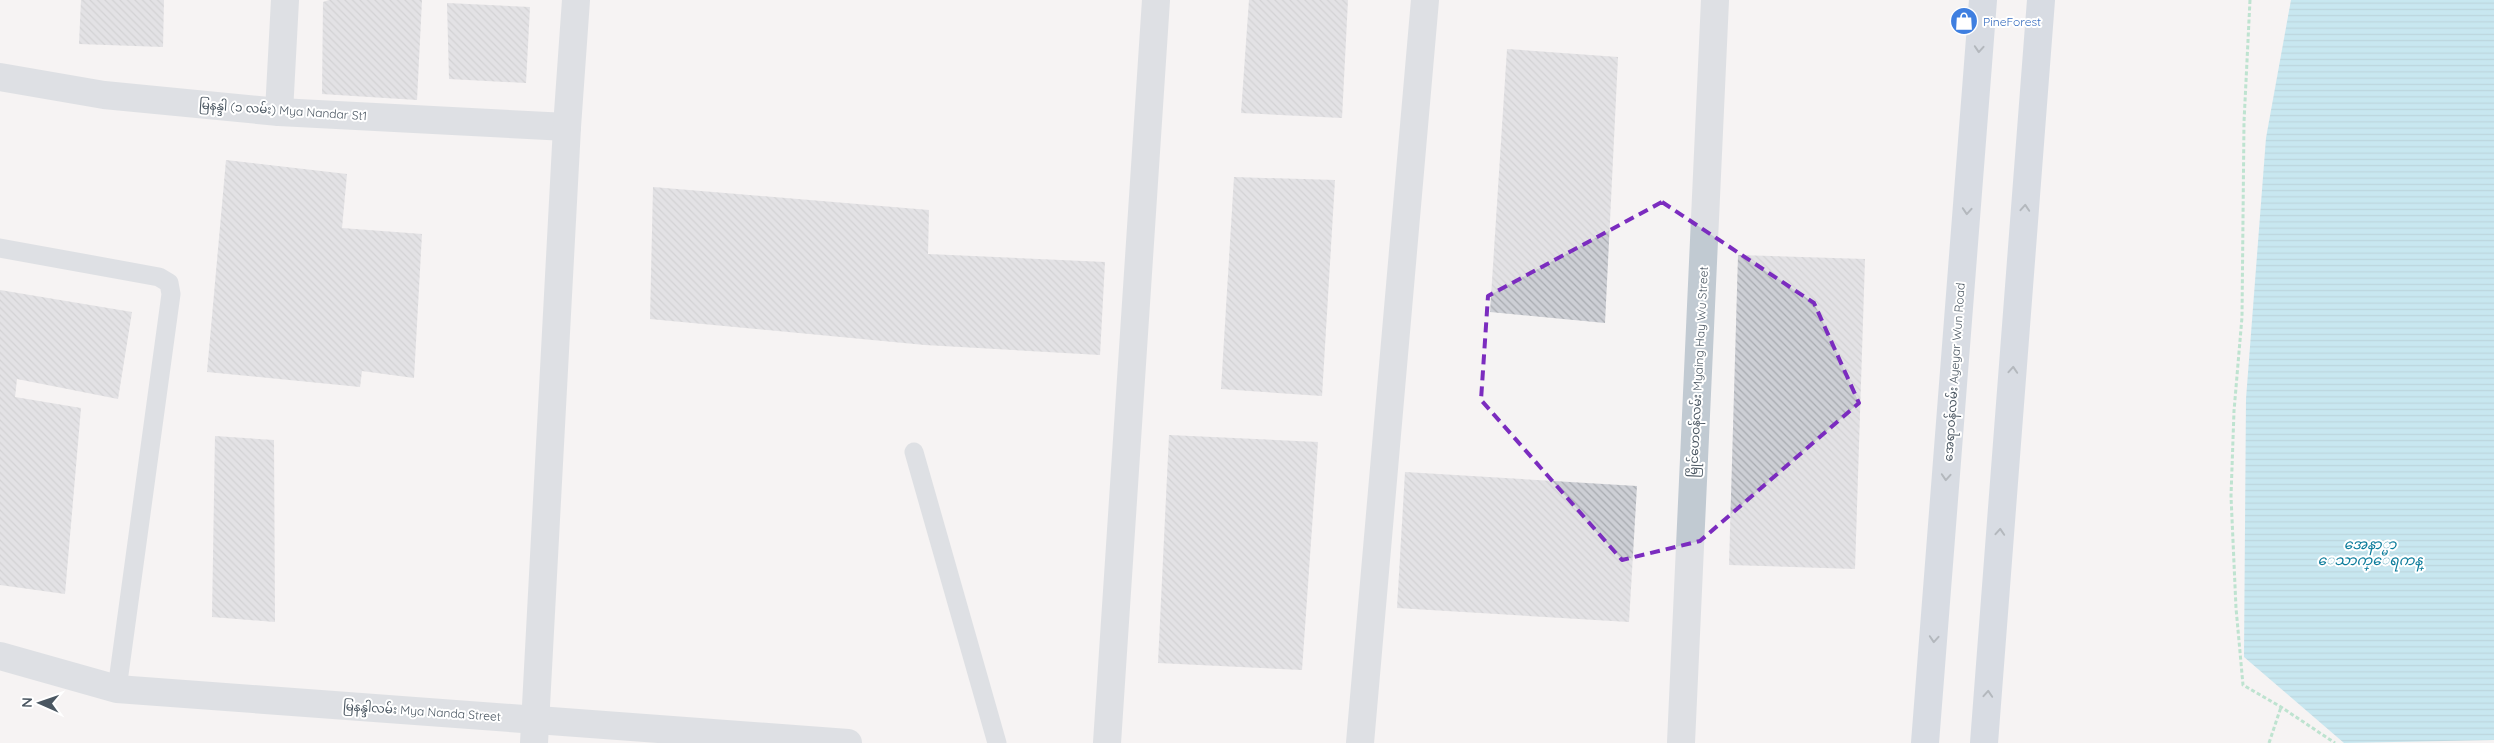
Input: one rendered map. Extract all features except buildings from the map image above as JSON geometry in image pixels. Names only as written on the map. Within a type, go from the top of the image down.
[{"type":"main road","name":"အေရာဝန်လမ်း Ayeyar Wun Road","points":[[1926,743],[1983,0]]},
{"type":"main road","points":[[1984,743],[2041,0]]},
{"type":"street","points":[[279,112],[285,0]]},
{"type":"street","points":[[535,731],[567,127],[576,0]]},
{"type":"street","points":[[1107,743],[1156,0]]},
{"type":"street","points":[[1360,743],[1426,0]]},
{"type":"street","name":"မြိုင်ဟေဝန်လမ်း Myaing Hay Wu Street","points":[[1681,743],[1715,0]]},
{"type":"street","name":"မြနန္ဒါ (၁ လမ်း) Mya Nandar St1","points":[[0,77],[104,95],[279,112],[567,127]]},
{"type":"street","name":"မြနန္ဒါလမ်း Mya Nanda Street","points":[[0,656],[117,689],[535,731],[848,743]]},
{"type":"lane","points":[[0,248],[159,277],[169,283],[171,294],[117,689]]},
{"type":"lane","points":[[914,452],[997,743]]},
{"type":"path","points":[[2250,0],[2244,122],[2242,317],[2234,411],[2232,524],[2236,608],[2243,685],[2281,707],[2334,743]]},
{"type":"path","points":[[2269,743],[2281,707]]},
{"type":"highlighted area","points":[[1662,202],[1814,303],[1859,403],[1700,541],[1622,560],[1481,400],[1488,296]]},
{"type":"water","name":"အေနာ္မာ ေသာက္ေရကန္","points":[[2291,0],[2494,0],[2494,740],[2344,743],[2244,657],[2246,399],[2266,138]]},
{"type":"place","name":"PineForest","points":[[1964,21]]}]
